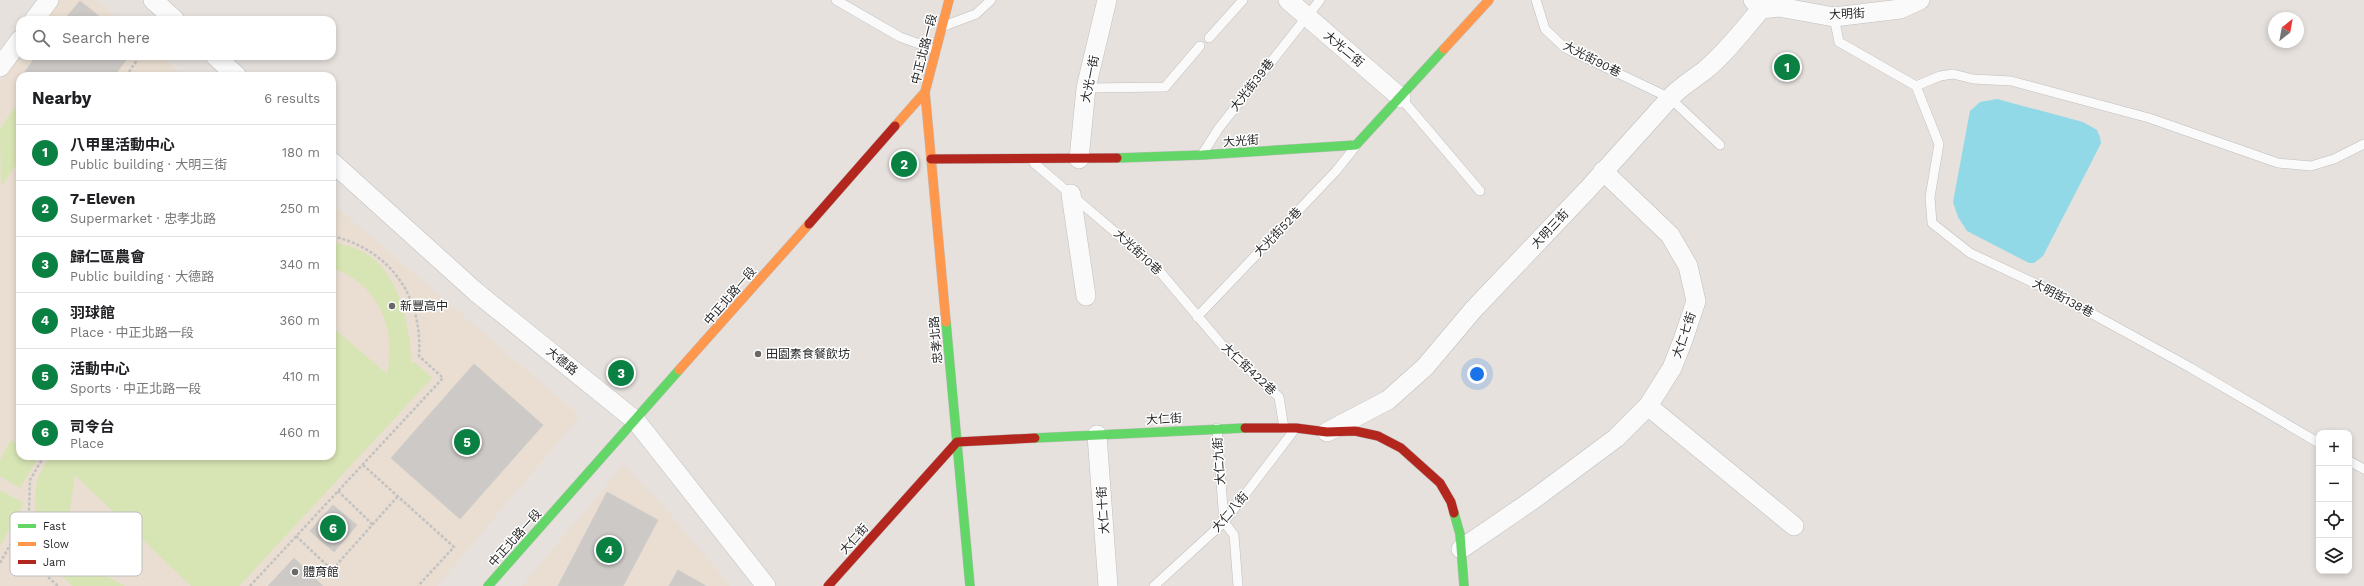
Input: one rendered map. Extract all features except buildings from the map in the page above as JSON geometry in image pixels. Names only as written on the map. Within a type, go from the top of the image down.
[{"type":"street","points":[[37,16],[49,0]]},
{"type":"street","points":[[153,0],[171,16]]},
{"type":"street","name":"中正北路一段","points":[[488,586],[636,421],[925,92],[949,0]]},
{"type":"street","name":"大光一街","points":[[1079,159],[1086,88],[1107,0]]},
{"type":"street","name":"大光二街","points":[[1288,0],[1401,98]]},
{"type":"street","points":[[1356,145],[1490,0]]},
{"type":"street","name":"大明街","points":[[1757,4],[1834,17],[1900,9],[1920,0]]},
{"type":"street","name":"大明三街","points":[[1327,432],[1388,400],[1425,367],[1473,310],[1680,87],[1704,71],[1731,45],[1757,4]]},
{"type":"street","points":[[1,62],[16,45]]},
{"type":"street","points":[[219,60],[233,72]]},
{"type":"street","name":"忠孝北路","points":[[925,92],[970,586]]},
{"type":"street","name":"大光街","points":[[931,159],[1079,159],[1202,156],[1356,145]]},
{"type":"street","name":"大德路","points":[[336,166],[476,292],[636,421],[766,586]]},
{"type":"street","name":"大仁七街","points":[[1461,549],[1581,465],[1616,438],[1648,406],[1672,368],[1696,301],[1688,266],[1670,235],[1603,171]]},
{"type":"street","points":[[1071,194],[1086,296]]},
{"type":"street","points":[[1648,406],[1794,526]]},
{"type":"street","name":"大仁街","points":[[828,586],[957,442],[1217,428],[1296,428],[1327,432],[1355,431],[1378,436],[1401,448],[1440,483],[1451,502],[1460,534],[1464,586]]},
{"type":"street","name":"大仁十街","points":[[1097,435],[1108,586]]},
{"type":"lane","points":[[836,0],[900,37],[936,50]]},
{"type":"lane","points":[[942,27],[976,14],[991,0]]},
{"type":"lane","points":[[1209,38],[1243,0]]},
{"type":"lane","name":"大光街39巷","points":[[1202,156],[1219,128],[1320,0]]},
{"type":"lane","points":[[1473,0],[1482,8]]},
{"type":"lane","name":"大光街90巷","points":[[1536,0],[1545,29],[1565,48],[1670,98],[1720,145]]},
{"type":"lane","points":[[1834,17],[1839,42],[1916,86],[1940,76],[1953,74],[2011,81],[2149,118],[2278,163],[2312,166],[2334,160],[2364,144]]},
{"type":"lane","points":[[1086,88],[1165,87],[1200,46]]},
{"type":"lane","name":"大明街138巷","points":[[1916,86],[1939,144],[1930,197],[1932,223],[1970,253],[2047,288],[2191,368],[2316,441]]},
{"type":"lane","points":[[1401,98],[1480,191]]},
{"type":"lane","name":"大光街52巷","points":[[1197,317],[1336,171],[1356,145]]},
{"type":"lane","name":"大光街10巷","points":[[1030,159],[1156,267],[1197,317]]},
{"type":"lane","name":"大仁街422巷","points":[[1197,317],[1222,345],[1279,397],[1284,429]]},
{"type":"lane","name":"大仁九街","points":[[1217,428],[1224,522],[1234,535],[1238,586]]},
{"type":"lane","name":"大仁八街","points":[[1154,586],[1224,522],[1296,428]]},
{"type":"lane","points":[[2352,463],[2364,469]]},
{"type":"path","points":[[129,72],[137,60]]},
{"type":"path","points":[[250,586],[443,378],[418,356],[420,334],[416,309],[405,287],[387,265],[371,251],[350,241],[336,237]]},
{"type":"path","points":[[29,511],[30,480],[42,460]]},
{"type":"path","points":[[363,465],[454,547],[418,586]]},
{"type":"path","points":[[338,491],[373,525]]},
{"type":"path","points":[[296,536],[332,570],[398,496]]},
{"type":"path","points":[[0,562],[10,544]]},
{"type":"path","points":[[47,576],[58,586]]},
{"type":"shaded area","points":[[59,0],[96,0],[114,16],[48,16]]},
{"type":"shaded area","name":"新豐高中","points":[[16,60],[166,60],[179,72],[16,72],[16,460],[336,460],[336,206],[580,416],[437,586],[0,586],[0,83]]},
{"type":"shaded area","points":[[623,465],[665,508],[730,586],[522,586]]},
{"type":"green space","points":[[15,107],[16,165],[1,186],[0,129]]},
{"type":"green space","points":[[336,243],[366,253],[389,277],[402,305],[406,320],[409,335],[411,364],[414,362],[432,378],[239,586],[191,586],[142,539],[142,512],[114,512],[75,475],[70,512],[36,512],[35,496],[37,481],[48,460],[336,460],[336,330],[387,374],[389,357],[389,340],[386,324],[380,309],[372,296],[361,284],[348,275],[336,270]]},
{"type":"green space","points":[[11,440],[16,443],[16,460],[37,460],[20,488],[0,476],[0,460]]},
{"type":"green space","points":[[0,490],[24,503],[19,512],[10,512],[10,528],[0,546]]},
{"type":"green space","points":[[63,576],[106,576],[125,586],[72,586]]},
{"type":"water","points":[[1997,99],[2083,122],[2097,130],[2100,137],[2101,143],[2043,256],[2034,263],[2029,263],[1967,231],[1958,217],[1953,202],[1970,111],[1980,102]]},
{"type":"traffic: fast","points":[[1117,158],[1202,155],[1356,145],[1444,49]]},
{"type":"traffic: fast","points":[[946,322],[970,586]]},
{"type":"traffic: fast","points":[[488,586],[679,370]]},
{"type":"traffic: fast","points":[[1035,438],[1245,428]]},
{"type":"traffic: fast","points":[[1454,513],[1460,534],[1464,586]]},
{"type":"traffic: slow","points":[[895,126],[925,92],[949,0]]},
{"type":"traffic: slow","points":[[1444,49],[1489,0]]},
{"type":"traffic: slow","points":[[925,92],[946,322]]},
{"type":"traffic: slow","points":[[679,370],[809,224]]},
{"type":"traffic: jam","points":[[809,224],[895,126]]},
{"type":"traffic: jam","points":[[931,159],[1117,158]]},
{"type":"traffic: jam","points":[[1245,428],[1296,428],[1327,432],[1355,431],[1378,436],[1401,448],[1440,483],[1451,502],[1454,513]]},
{"type":"traffic: jam","points":[[828,586],[957,442],[1035,438]]},
{"type":"place","name":"八甲里活動中心","points":[[1787,67]]},
{"type":"place","name":"7-Eleven","points":[[904,164]]},
{"type":"place","name":"新豐高中","points":[[392,306]]},
{"type":"place","name":"田園素食餐飲坊","points":[[758,354]]},
{"type":"place","name":"歸仁區農會","points":[[621,373]]},
{"type":"place","name":"活動中心","points":[[467,442]]},
{"type":"place","name":"司令台","points":[[333,528]]},
{"type":"place","name":"羽球館","points":[[609,550]]},
{"type":"place","name":"體育館","points":[[295,572]]}]
